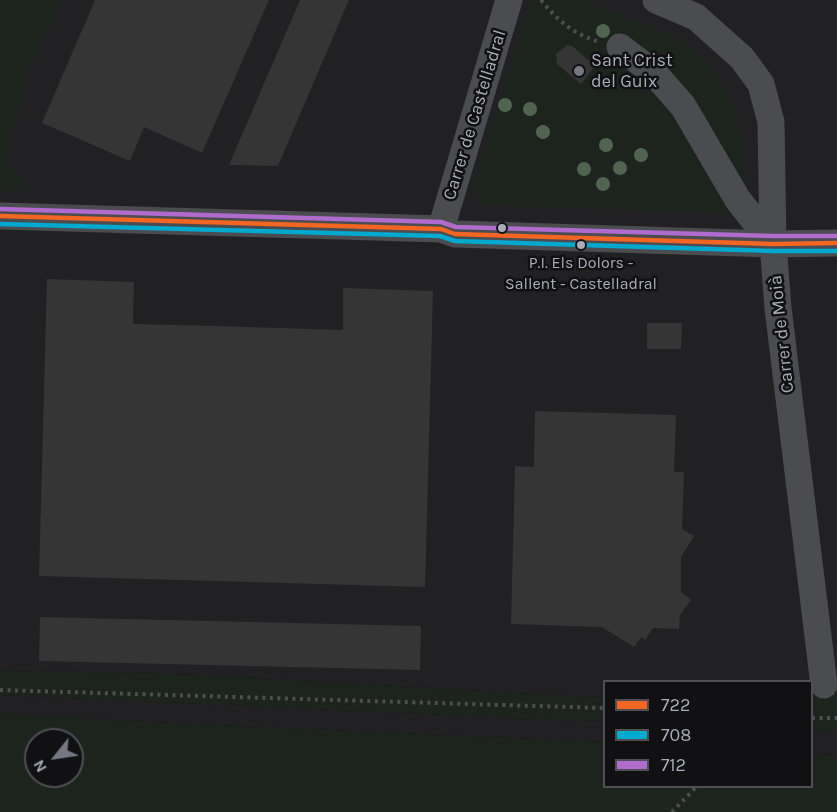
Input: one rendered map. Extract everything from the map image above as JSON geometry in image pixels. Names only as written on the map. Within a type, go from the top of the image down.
[{"type":"street","name":"Carrer de Castelladral","points":[[441,229],[509,0]]},
{"type":"street","name":"Carrer de Moià","points":[[656,0],[696,17],[742,58],[761,84],[771,122],[773,244],[828,674]]},
{"type":"street","points":[[620,47],[654,73],[683,106],[738,200],[773,244]]},
{"type":"street","points":[[0,216],[441,229],[455,234],[773,244],[837,243]]},
{"type":"path","points":[[541,0],[557,20],[586,38],[620,47]]},
{"type":"path","points":[[0,690],[603,708]]},
{"type":"path","points":[[813,718],[837,718]]},
{"type":"path","points":[[672,812],[695,788]]},
{"type":"shaded area","points":[[0,0],[837,0],[837,692],[813,693],[813,680],[603,680],[603,698],[206,675],[0,670]]},
{"type":"shaded area","points":[[0,0],[63,0],[27,72],[29,81],[12,129],[9,166],[30,190],[0,191]]},
{"type":"shaded area","points":[[531,0],[584,0],[676,37],[709,62],[730,97],[738,119],[748,198],[739,214],[482,205],[475,182]]},
{"type":"shaded area","points":[[0,670],[206,675],[603,698],[603,722],[0,695]]},
{"type":"shaded area","points":[[837,692],[837,733],[813,732],[813,694]]},
{"type":"shaded area","points":[[0,695],[603,722],[603,742],[128,721],[0,713]]},
{"type":"shaded area","points":[[0,713],[128,721],[603,742],[603,788],[813,788],[813,754],[837,755],[837,812],[0,812]]},
{"type":"shaded area","points":[[813,732],[837,733],[837,755],[813,754]]},
{"type":"building","points":[[95,0],[269,0],[202,153],[144,127],[130,161],[42,123]]},
{"type":"building","points":[[300,0],[349,0],[278,166],[229,165]]},
{"type":"building","name":"Sant Crist del Guix","points":[[567,45],[572,46],[595,66],[581,84],[557,64],[556,54]]},
{"type":"building","points":[[47,279],[134,282],[133,324],[343,330],[343,288],[433,291],[425,587],[39,576]]},
{"type":"building","points":[[647,323],[682,323],[681,349],[647,349]]},
{"type":"building","points":[[535,411],[676,415],[674,472],[684,472],[682,529],[694,536],[681,557],[681,592],[691,600],[680,615],[679,629],[653,628],[645,640],[641,637],[634,647],[602,627],[511,624],[515,466],[534,467]]},
{"type":"building","points":[[40,617],[421,626],[420,670],[39,661]]},
{"type":"transit line","name":"712","points":[[0,209],[441,222],[456,227],[837,236]]},
{"type":"transit line","name":"722","points":[[0,216],[441,229],[455,234],[773,244],[837,243]]},
{"type":"transit line","name":"708","points":[[0,224],[440,236],[455,241],[837,251]]},
{"type":"place","name":"Sant Crist del Guix","points":[[579,71]]},
{"type":"place","name":"P.I. Els Dolors - Sallent - Castelladral","points":[[581,245]]}]
